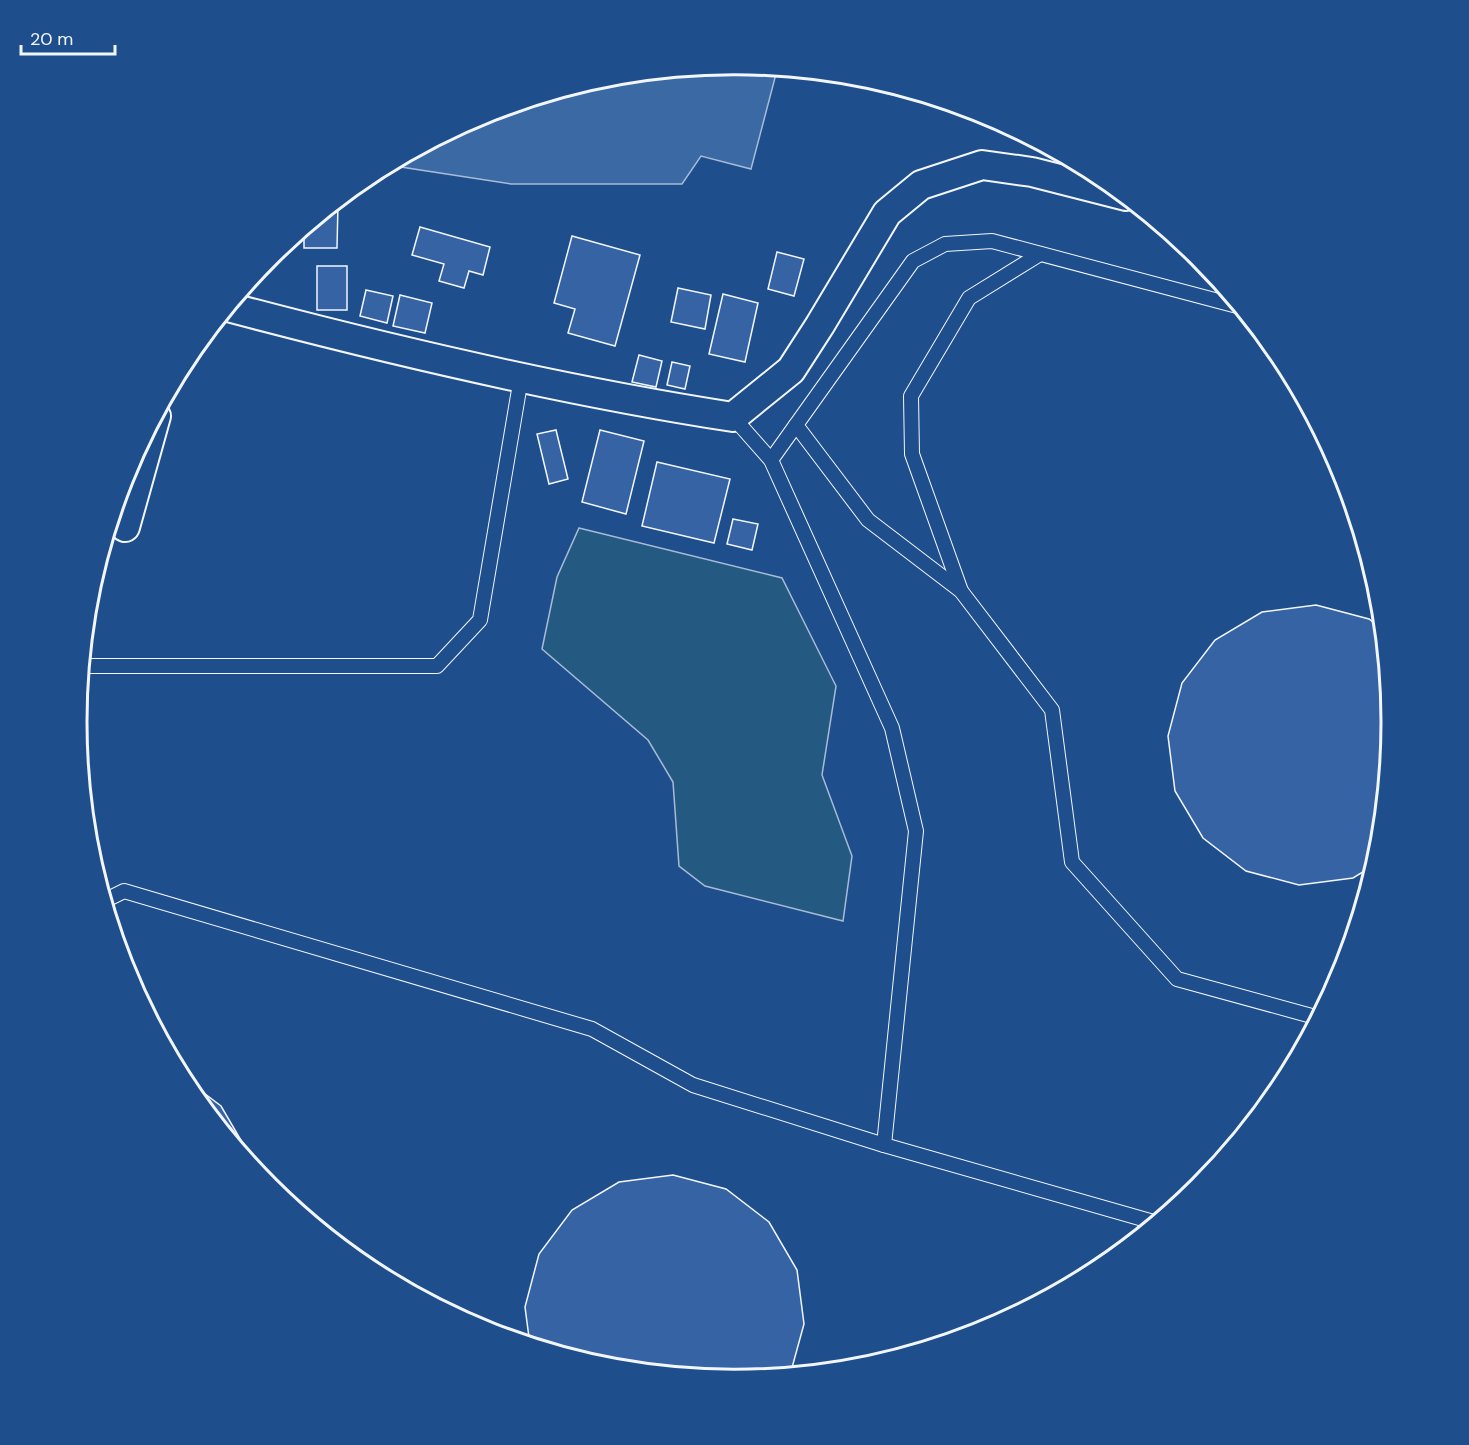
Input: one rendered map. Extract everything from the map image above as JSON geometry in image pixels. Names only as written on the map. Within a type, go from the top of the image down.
[{"type":"street","points":[[237,309],[521,378],[643,404],[733,417],[790,369],[820,325],[887,213],[921,185],[982,165],[1032,171],[1102,190]]},
{"type":"street","points":[[125,527],[145,456]]},
{"type":"lane","points":[[771,460],[913,261],[945,244],[992,241],[1227,304]]},
{"type":"lane","points":[[961,591],[912,454],[911,396],[969,298],[1040,254]]},
{"type":"lane","points":[[90,666],[437,666],[480,620],[521,378]]},
{"type":"lane","points":[[733,417],[771,460],[892,728],[916,831],[884,1145]]},
{"type":"lane","points":[[796,425],[868,520],[961,591],[1052,710],[1071,862],[1177,979],[1312,1015]]},
{"type":"lane","points":[[111,897],[124,891],[592,1029],[693,1085],[884,1145],[1148,1220]]},
{"type":"shaded area","points":[[692,76],[775,76],[751,169],[701,156],[682,184],[511,184],[402,167],[487,124],[567,97],[608,87]]},
{"type":"shaded area","points":[[579,528],[782,578],[836,686],[822,775],[852,856],[843,921],[705,886],[679,866],[673,782],[648,740],[542,649],[557,577]]},
{"type":"building","points":[[338,211],[337,248],[304,248],[304,240]]},
{"type":"building","points":[[420,227],[490,247],[483,275],[469,271],[464,288],[439,281],[444,264],[412,255]]},
{"type":"building","points":[[572,236],[640,255],[615,346],[568,333],[575,309],[554,303]]},
{"type":"building","points":[[777,252],[804,259],[794,296],[768,289]]},
{"type":"building","points":[[317,266],[347,266],[347,310],[317,310]]},
{"type":"building","points":[[678,288],[711,295],[705,329],[671,322]]},
{"type":"building","points":[[366,290],[393,296],[387,323],[360,316]]},
{"type":"building","points":[[723,294],[758,303],[745,362],[709,354]]},
{"type":"building","points":[[400,295],[432,303],[425,333],[393,326]]},
{"type":"building","points":[[639,355],[662,361],[656,387],[632,382]]},
{"type":"building","points":[[672,362],[690,366],[685,389],[667,385]]},
{"type":"building","points":[[556,430],[568,479],[549,484],[537,434]]},
{"type":"building","points":[[600,430],[644,441],[626,514],[582,502]]},
{"type":"building","points":[[657,462],[730,479],[714,543],[642,526]]},
{"type":"building","points":[[733,519],[758,524],[752,550],[727,544]]},
{"type":"building","points":[[1316,605],[1369,619],[1374,623],[1381,680],[1381,765],[1370,849],[1365,871],[1353,878],[1299,885],[1246,871],[1203,838],[1175,791],[1168,736],[1182,683],[1215,640],[1262,612]]},
{"type":"building","points":[[204,1093],[221,1106],[242,1142]]},
{"type":"building","points":[[673,1175],[726,1189],[769,1222],[797,1270],[804,1324],[792,1367],[692,1369],[608,1358],[529,1337],[525,1307],[539,1254],[572,1210],[619,1182]]}]
